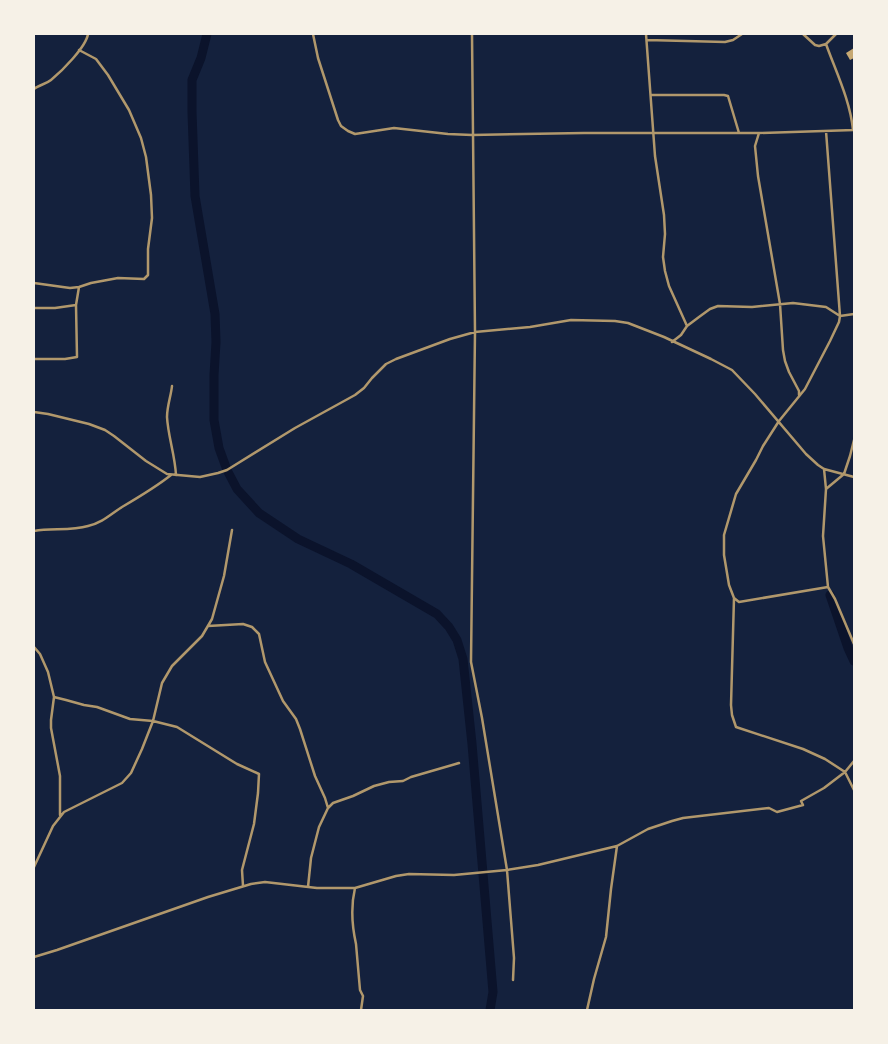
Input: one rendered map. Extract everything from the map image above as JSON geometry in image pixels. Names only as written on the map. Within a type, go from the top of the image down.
[{"type":"street","points":[[34,89],[52,79],[79,50],[88,38],[88,34]]},
{"type":"street","points":[[313,34],[318,58],[338,120],[341,126],[355,134],[394,128],[472,135],[759,133],[854,130],[844,91],[826,44]]},
{"type":"street","points":[[472,34],[475,332],[471,662],[507,870],[514,958],[513,980]]},
{"type":"street","points":[[646,34],[655,156],[663,203],[665,234],[663,257],[665,271],[688,326]]},
{"type":"street","points":[[647,40],[725,42],[733,40],[742,34]]},
{"type":"street","points":[[803,34],[819,46],[826,44],[836,34]]},
{"type":"street","points":[[34,283],[70,288],[111,278],[140,280],[147,278],[148,275],[148,249],[152,218],[151,195],[146,157],[141,138],[135,123],[99,62],[79,50]]},
{"type":"street","points":[[651,95],[728,96],[739,133]]},
{"type":"street","points":[[826,131],[839,322],[805,389],[779,421],[736,494],[724,535],[724,555],[729,585],[734,598],[731,705],[736,727],[803,749],[824,759],[844,772],[854,790]]},
{"type":"street","points":[[759,133],[756,146],[758,176],[780,304],[785,361],[800,396]]},
{"type":"street","points":[[34,359],[76,357],[76,305],[79,287]]},
{"type":"street","points":[[672,342],[705,312],[718,306],[752,307],[793,303],[826,307],[840,316],[854,314]]},
{"type":"street","points":[[34,308],[76,305]]},
{"type":"street","points":[[34,412],[89,424],[114,436],[157,469],[171,475],[200,477],[227,470],[295,428],[355,395],[386,364],[433,345],[475,332],[571,320],[615,321],[628,323],[664,337],[732,370],[779,421],[806,454],[824,469],[854,477]]},
{"type":"street","points":[[172,386],[167,407],[167,418],[176,465],[176,475]]},
{"type":"street","points":[[826,489],[844,474],[854,440]]},
{"type":"street","points":[[824,469],[826,489],[823,536],[828,587],[854,644]]},
{"type":"street","points":[[34,531],[93,525],[108,518],[171,475]]},
{"type":"street","points":[[34,867],[53,826],[64,812],[122,784],[131,773],[152,721],[162,682],[172,666],[197,641],[212,619],[220,594],[232,530]]},
{"type":"street","points":[[734,598],[739,602],[828,587]]},
{"type":"street","points":[[208,626],[243,624],[252,627],[259,634],[266,662],[283,700],[296,719],[328,808]]},
{"type":"street","points":[[34,647],[40,654],[48,672],[54,697],[51,720],[60,776],[60,816]]},
{"type":"street","points":[[54,697],[97,707],[130,719],[152,721],[177,727],[237,764],[259,774],[254,824],[242,870],[244,886]]},
{"type":"street","points":[[34,957],[208,897],[255,883],[264,882],[335,889],[355,888],[409,874],[454,875],[507,870],[538,865],[617,846],[648,830],[683,818],[769,808],[778,812],[803,805],[801,801],[824,788],[854,761]]},
{"type":"street","points":[[308,887],[311,858],[319,827],[328,808],[333,803],[374,786],[404,781],[411,777],[459,763]]},
{"type":"street","points":[[587,1010],[606,937],[617,846]]},
{"type":"street","points":[[355,888],[353,902],[354,937],[360,990],[363,996],[360,1010]]},
{"type":"building","points":[[854,48],[854,58],[850,60],[846,53]]},
{"type":"waterway","points":[[207,34],[201,58],[192,80],[192,112],[195,196],[215,314],[214,420],[219,448],[227,470],[237,489],[259,513],[298,539],[351,564],[437,614],[449,627],[457,640],[463,659],[472,744],[493,992],[490,1010]]},
{"type":"waterway","points":[[830,595],[854,661]]}]
